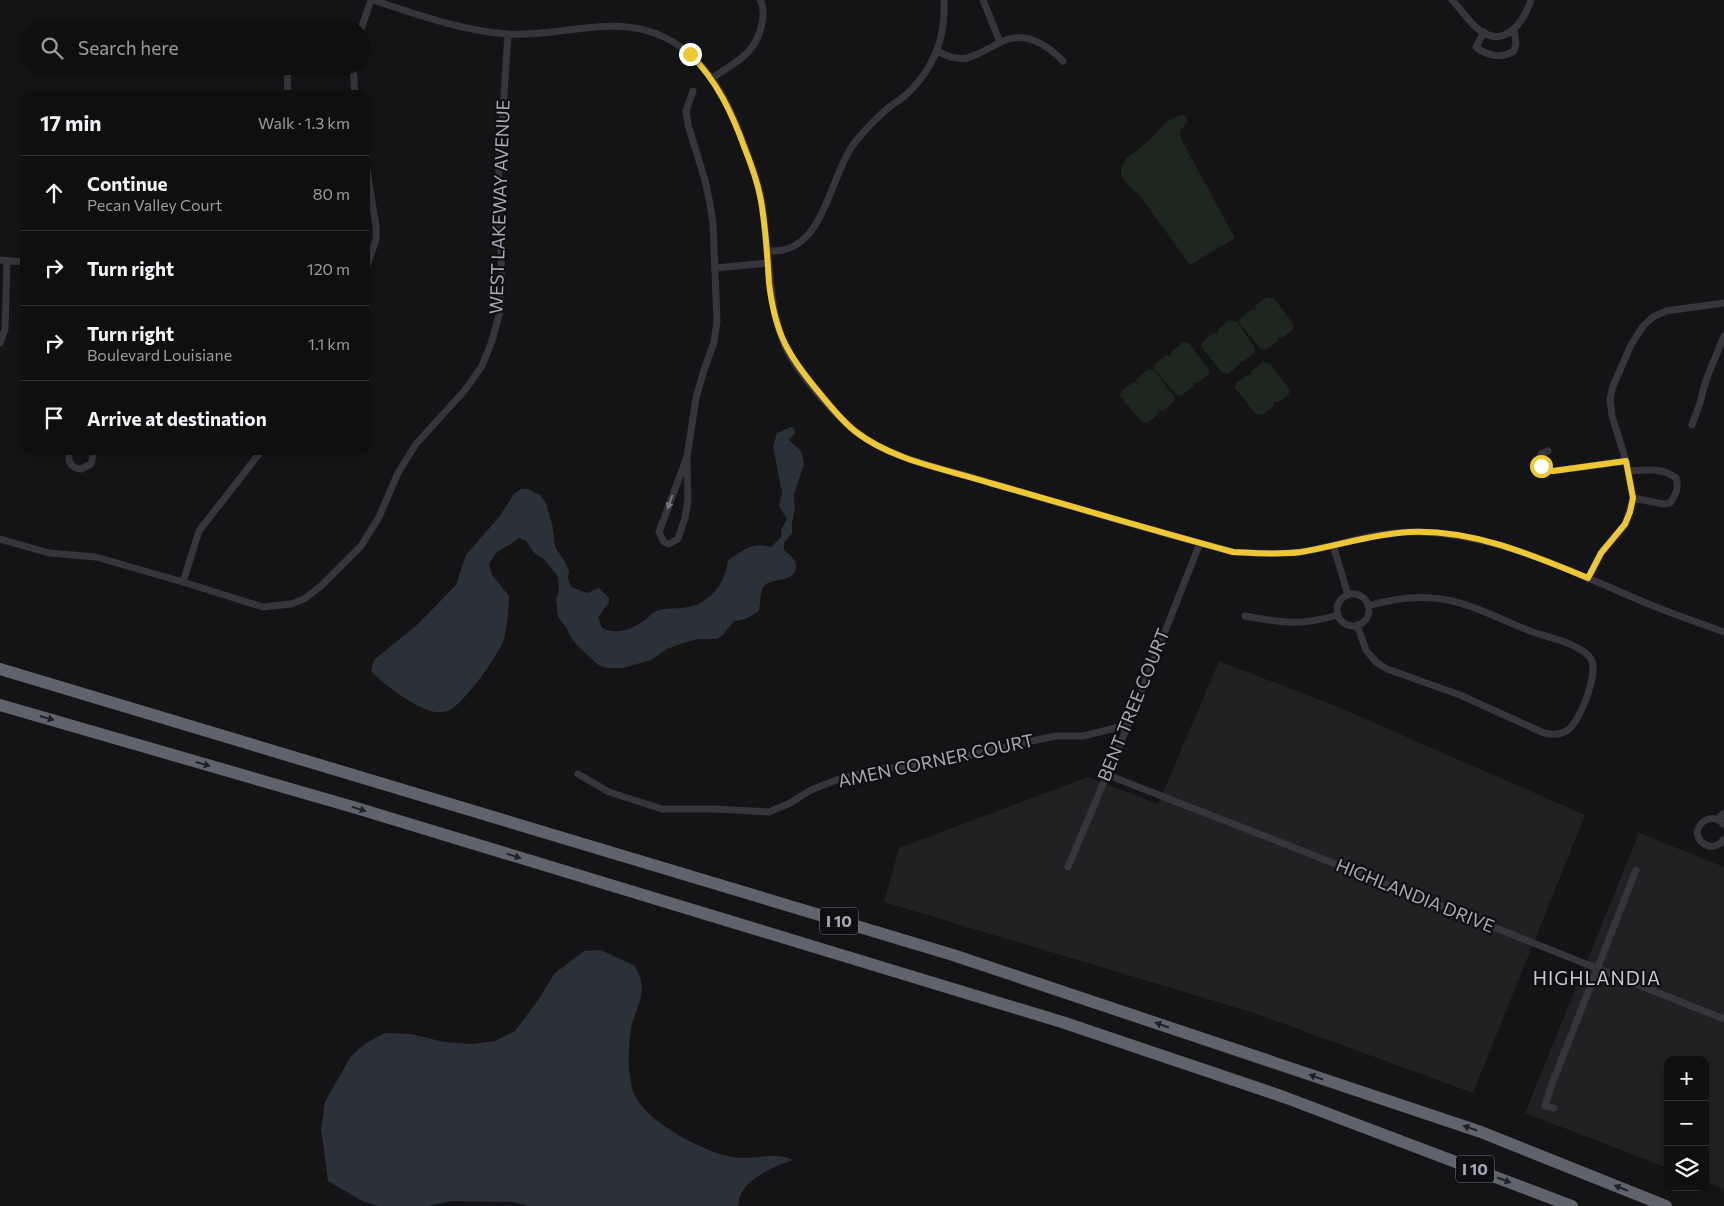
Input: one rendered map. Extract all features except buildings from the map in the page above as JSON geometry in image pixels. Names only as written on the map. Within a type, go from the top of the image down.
[{"type":"highway","name":"I 10","points":[[0,669],[953,955],[1481,1132],[1663,1205]]},
{"type":"highway","name":"I 10","points":[[0,705],[353,807],[1062,1022],[1284,1097],[1572,1206]]},
{"type":"highway","points":[[1663,1205],[1677,1206]]},
{"type":"street","points":[[364,20],[372,0],[435,20],[478,30],[508,34],[545,34],[594,26],[619,26],[643,29],[667,38],[690,54],[712,78],[736,122],[749,159],[760,196],[776,322],[785,346],[797,366],[833,409],[855,432],[883,449],[915,460],[1233,552],[1265,554],[1300,552],[1386,534],[1411,532],[1443,534],[1482,540],[1530,554],[1664,610],[1724,632]]},
{"type":"street","points":[[712,78],[753,48],[761,33],[763,18],[760,0]]},
{"type":"street","points":[[767,251],[783,250],[794,245],[808,234],[821,217],[852,147],[868,127],[907,94],[932,64],[943,32],[944,0]]},
{"type":"street","points":[[983,0],[1000,42]]},
{"type":"street","points":[[1452,0],[1478,29],[1496,37],[1509,33],[1514,28],[1527,11],[1531,0]]},
{"type":"street","points":[[1484,32],[1476,47],[1484,54],[1496,56],[1514,51],[1516,43],[1514,28]]},
{"type":"street","name":"WEST LAKEWAY AVENUE","points":[[183,582],[263,607],[291,604],[304,599],[321,586],[361,546],[379,517],[398,473],[416,444],[465,390],[482,366],[492,341],[499,315],[502,281],[498,187],[508,34]]},
{"type":"street","points":[[937,51],[956,58],[967,58],[1006,39],[1023,38],[1034,40],[1047,46],[1063,61]]},
{"type":"street","points":[[287,75],[288,90]]},
{"type":"street","points":[[354,75],[355,90]]},
{"type":"street","points":[[687,457],[659,532],[660,538],[669,544],[678,539],[685,518],[688,484],[687,457],[696,398],[714,342],[717,321],[713,224],[705,180],[688,125],[686,112],[693,91]]},
{"type":"street","points":[[370,189],[376,226],[376,240],[370,257]]},
{"type":"street","points":[[0,343],[5,328],[4,261],[20,262]]},
{"type":"street","points":[[715,268],[768,263]]},
{"type":"street","points":[[1588,578],[1601,553],[1625,524],[1633,498],[1626,461],[1612,416],[1610,399],[1613,386],[1631,345],[1643,326],[1653,317],[1666,311],[1724,303]]},
{"type":"street","points":[[1692,425],[1706,380],[1724,336]]},
{"type":"street","points":[[1548,451],[1541,454],[1539,460],[1541,466],[1546,470],[1553,471],[1626,461]]},
{"type":"street","points":[[68,455],[70,464],[81,469],[91,464],[93,455]]},
{"type":"street","points":[[0,538],[49,553],[96,556],[183,582],[199,531],[258,455]]},
{"type":"street","points":[[1628,471],[1654,469],[1669,472],[1676,478],[1678,485],[1675,495],[1670,502],[1663,504],[1633,498]]},
{"type":"street","name":"BENT TREE COURT","points":[[1068,867],[1105,774],[1128,725],[1200,543]]},
{"type":"street","points":[[1333,545],[1348,595]]},
{"type":"street","points":[[1348,595],[1359,596],[1364,599],[1368,606],[1366,617],[1357,625],[1345,624],[1338,615],[1339,602],[1348,595]]},
{"type":"street","points":[[1357,625],[1366,650],[1376,662],[1387,669],[1460,695],[1544,733],[1553,735],[1564,733],[1577,720],[1594,677],[1594,667],[1591,659],[1585,652],[1574,646],[1532,632],[1458,602],[1411,597],[1368,606]]},
{"type":"street","points":[[1245,616],[1285,623],[1305,622],[1338,615]]},
{"type":"street","name":"AMEN CORNER COURT","points":[[578,774],[609,792],[662,809],[717,809],[769,812],[788,804],[812,790],[839,779],[880,769],[937,763],[1056,736],[1083,736],[1128,725]]},
{"type":"street","name":"HIGHLANDIA DRIVE","points":[[1105,774],[1314,855],[1724,1019]]},
{"type":"street","points":[[1718,819],[1724,813]]},
{"type":"street","points":[[1724,825],[1718,819],[1713,818],[1704,820],[1698,828],[1698,838],[1709,846],[1718,845],[1724,840]]},
{"type":"street","points":[[1554,1108],[1545,1106],[1552,1084],[1636,870]]},
{"type":"shaded area","points":[[1184,115],[1188,120],[1180,132],[1181,139],[1235,238],[1190,265],[1140,196],[1126,183],[1121,175],[1121,167],[1127,158],[1150,140],[1168,121]]},
{"type":"shaded area","points":[[1267,297],[1274,298],[1293,324],[1293,329],[1282,338],[1278,337],[1278,341],[1266,350],[1260,348],[1239,323],[1240,318],[1251,310],[1256,310],[1255,306]]},
{"type":"shaded area","points":[[1229,320],[1237,322],[1255,348],[1255,352],[1244,361],[1240,361],[1240,364],[1228,374],[1222,372],[1201,347],[1202,342],[1213,333],[1218,334],[1217,330]]},
{"type":"shaded area","points":[[1183,342],[1190,344],[1209,370],[1209,374],[1197,383],[1193,383],[1194,386],[1181,396],[1176,394],[1154,369],[1155,364],[1166,355],[1171,356],[1171,352]]},
{"type":"shaded area","points":[[1263,362],[1270,363],[1289,389],[1289,394],[1278,403],[1274,402],[1274,406],[1262,415],[1256,414],[1235,388],[1236,383],[1247,375],[1252,375],[1251,371]]},
{"type":"shaded area","points":[[1148,369],[1155,371],[1174,397],[1174,402],[1163,411],[1159,410],[1159,413],[1147,423],[1141,421],[1120,396],[1121,391],[1132,383],[1137,383],[1136,379]]},
{"type":"shaded area","points":[[791,427],[795,433],[789,440],[799,449],[804,464],[794,495],[795,509],[792,533],[784,543],[784,550],[795,561],[796,569],[791,576],[765,585],[758,612],[745,619],[734,621],[722,636],[716,639],[698,639],[683,643],[667,649],[651,660],[623,668],[606,668],[597,664],[577,645],[558,617],[556,600],[559,591],[558,577],[544,559],[535,554],[526,541],[519,538],[497,553],[489,565],[492,575],[509,596],[504,639],[480,679],[455,707],[448,711],[437,712],[420,707],[392,689],[371,671],[374,660],[418,624],[456,585],[466,555],[499,517],[514,494],[521,489],[528,489],[540,495],[546,503],[553,528],[555,547],[569,571],[568,578],[571,587],[587,593],[599,588],[609,598],[609,603],[598,617],[602,628],[614,631],[629,629],[658,610],[689,607],[704,601],[721,583],[728,560],[753,546],[771,547],[782,536],[781,530],[787,519],[779,506],[782,493],[773,446],[777,433]]},
{"type":"shaded area","points":[[1219,661],[1338,707],[1585,815],[1473,1093],[1254,1013],[884,902],[899,848],[1088,777],[1158,804]]},
{"type":"shaded area","points":[[1639,833],[1724,867],[1724,1189],[1709,1183],[1709,1056],[1664,1056],[1664,1166],[1525,1113]]},
{"type":"shaded area","points":[[601,950],[635,966],[641,979],[641,996],[631,1027],[629,1060],[634,1095],[644,1109],[667,1128],[708,1150],[741,1158],[778,1156],[793,1160],[771,1169],[750,1183],[740,1195],[738,1206],[529,1206],[513,1202],[452,1201],[427,1206],[378,1206],[364,1202],[328,1181],[321,1129],[325,1102],[351,1056],[366,1043],[385,1033],[411,1034],[444,1042],[471,1044],[495,1041],[515,1031],[539,999],[554,974],[584,951]]},
{"type":"district","name":"HIGHLANDIA","points":[[1597,978]]},
{"type":"route","points":[[690,54],[712,78],[736,122],[749,159],[760,196],[776,322],[785,346],[797,366],[833,409],[855,432],[883,449],[915,460],[1233,552],[1265,554],[1300,552],[1378,535],[1411,532],[1443,534],[1482,540],[1530,554],[1588,578],[1601,553],[1625,524],[1630,512],[1633,498],[1626,461],[1553,471],[1546,470],[1541,466]]}]
